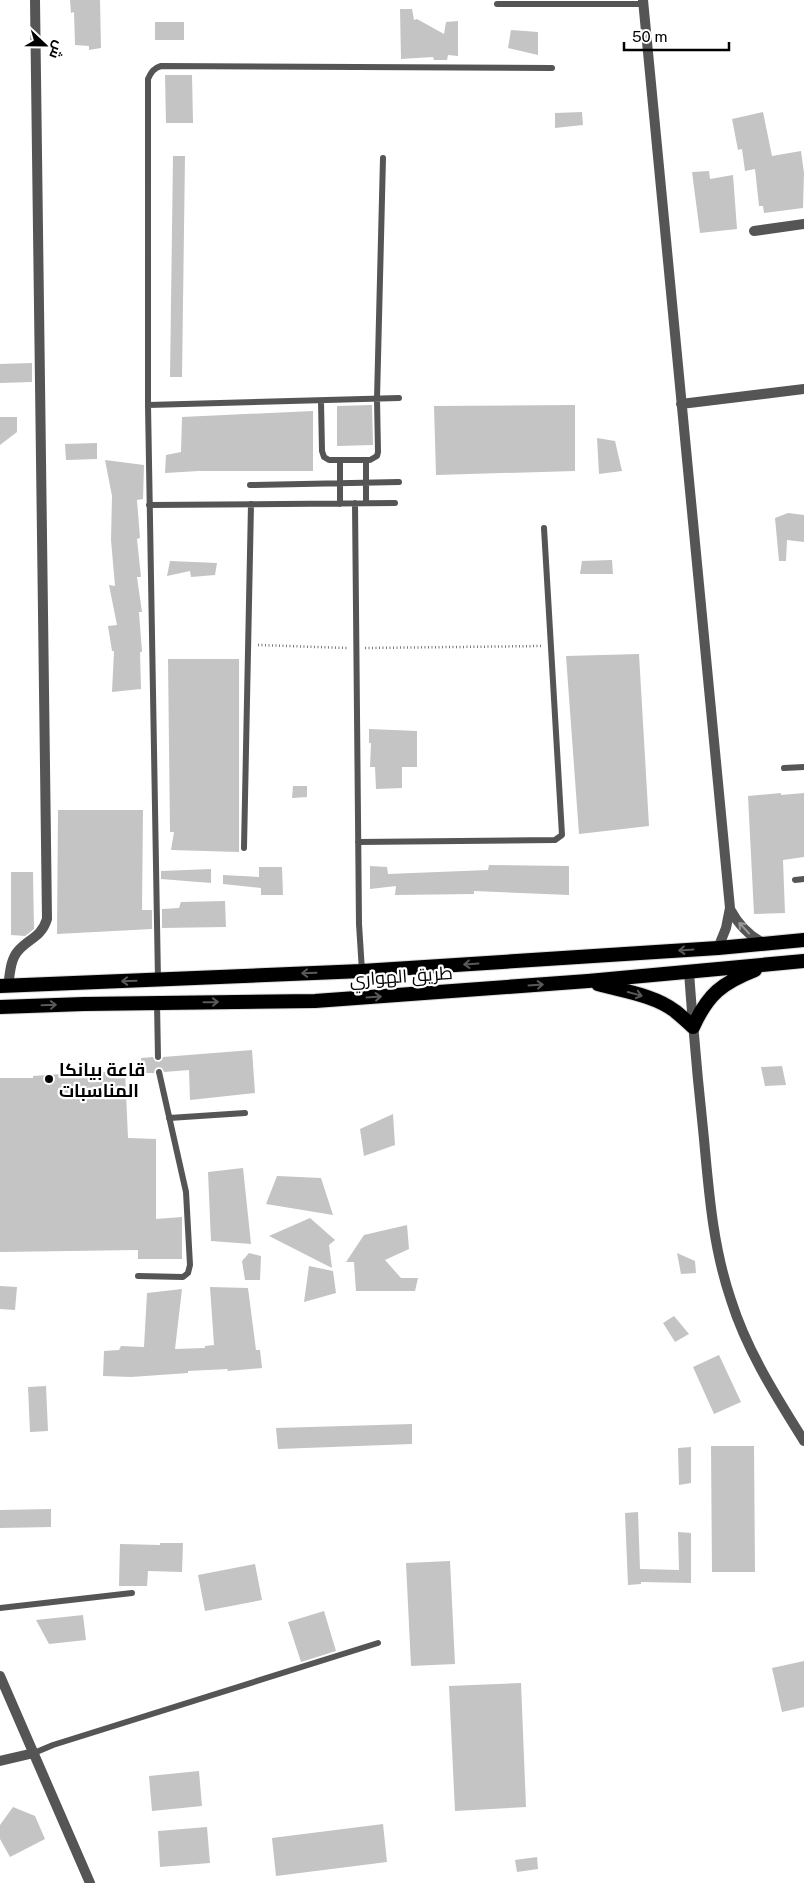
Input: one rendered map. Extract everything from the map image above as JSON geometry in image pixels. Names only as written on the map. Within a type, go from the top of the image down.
[{"type":"highway","name":"طريق الهواري","points":[[4,986],[362,971],[718,948],[804,940]]},
{"type":"highway","name":"طريق الهواري","points":[[0,1007],[315,1001],[588,981],[804,961]]},
{"type":"highway","points":[[588,981],[653,1000],[674,1010],[693,1027],[702,1007],[720,988],[742,975],[772,964]]},
{"type":"highway","points":[[82,983],[84,1004]]},
{"type":"street","points":[[4,986],[17,952],[41,933],[48,919],[35,0]]},
{"type":"street","points":[[644,2],[730,908],[726,928],[718,948]]},
{"type":"street","points":[[754,231],[804,224]]},
{"type":"street","points":[[681,404],[804,388]]},
{"type":"street","points":[[730,908],[740,925],[754,938],[763,943]]},
{"type":"street","points":[[689,972],[711,1216],[723,1273],[731,1301],[753,1354],[804,1441]]},
{"type":"street","points":[[0,1676],[90,1883]]},
{"type":"street","points":[[0,1761],[34,1753]]},
{"type":"lane","points":[[497,4],[644,2]]},
{"type":"lane","points":[[158,980],[149,505],[148,79],[152,70],[161,66],[552,68]]},
{"type":"lane","points":[[321,401],[322,454],[329,460],[366,460],[374,458],[378,452],[377,399],[383,158]]},
{"type":"lane","points":[[148,405],[399,398]]},
{"type":"lane","points":[[340,460],[340,504]]},
{"type":"lane","points":[[366,460],[366,503]]},
{"type":"lane","points":[[250,485],[399,482]]},
{"type":"lane","points":[[355,503],[359,924],[362,971]]},
{"type":"lane","points":[[149,505],[395,503]]},
{"type":"lane","points":[[244,848],[251,504]]},
{"type":"lane","points":[[358,842],[555,840],[560,838],[563,831],[544,528]]},
{"type":"lane","points":[[784,768],[804,767]]},
{"type":"lane","points":[[795,880],[804,879]]},
{"type":"lane","points":[[158,1003],[158,1057]]},
{"type":"lane","points":[[138,1276],[183,1277],[188,1273],[190,1265],[186,1192],[159,1072]]},
{"type":"lane","points":[[169,1118],[245,1113]]},
{"type":"lane","points":[[0,1608],[132,1592]]},
{"type":"lane","points":[[34,1753],[53,1745],[378,1643]]},
{"type":"path","points":[[248,645],[356,648],[551,646]]},
{"type":"building","points":[[70,0],[100,0],[101,48],[89,50],[89,46],[75,45],[74,12],[71,13]]},
{"type":"building","points":[[400,9],[412,9],[414,20],[417,19],[444,34],[446,22],[458,21],[458,56],[448,55],[447,60],[434,60],[433,57],[401,59]]},
{"type":"building","points":[[155,22],[184,22],[184,40],[155,40]]},
{"type":"building","points":[[511,30],[538,32],[538,55],[508,48]]},
{"type":"building","points":[[165,75],[192,75],[193,123],[166,123]]},
{"type":"building","points":[[582,112],[583,125],[555,128],[555,113]]},
{"type":"building","points":[[763,112],[772,156],[801,151],[804,173],[803,208],[764,213],[763,206],[759,206],[755,169],[745,171],[742,149],[738,150],[732,119]]},
{"type":"building","points":[[173,156],[185,156],[182,377],[170,377]]},
{"type":"building","points":[[709,171],[710,179],[733,175],[737,229],[700,233],[692,172]]},
{"type":"building","points":[[32,363],[32,382],[0,383],[0,364]]},
{"type":"building","points":[[372,405],[373,445],[337,446],[337,406]]},
{"type":"building","points":[[575,405],[575,471],[436,475],[434,406]]},
{"type":"building","points":[[313,411],[313,471],[199,471],[165,473],[166,455],[181,452],[182,417]]},
{"type":"building","points":[[0,417],[17,417],[17,432],[0,445]]},
{"type":"building","points":[[597,438],[615,441],[622,471],[599,474]]},
{"type":"building","points":[[97,443],[97,459],[66,460],[65,444]]},
{"type":"building","points":[[105,460],[144,465],[143,499],[137,500],[140,538],[137,539],[141,577],[137,577],[142,612],[139,612],[142,652],[140,652],[141,689],[112,692],[114,651],[112,651],[108,626],[117,625],[109,585],[115,586],[111,540],[112,496]]},
{"type":"building","points":[[788,513],[804,515],[804,542],[787,540],[786,561],[779,561],[775,518]]},
{"type":"building","points":[[612,560],[613,574],[580,574],[582,561]]},
{"type":"building","points":[[170,561],[217,563],[215,575],[191,577],[190,571],[167,576]]},
{"type":"building","points":[[639,654],[649,826],[579,834],[566,656]]},
{"type":"building","points":[[168,659],[239,659],[239,852],[171,850],[174,832],[170,832]]},
{"type":"building","points":[[369,729],[417,731],[417,767],[402,767],[402,788],[376,789],[375,767],[370,767],[371,743],[369,743]]},
{"type":"building","points":[[293,786],[307,786],[307,797],[292,798]]},
{"type":"building","points":[[781,793],[781,795],[804,793],[804,857],[783,860],[785,913],[754,914],[748,796]]},
{"type":"building","points":[[58,810],[143,810],[142,910],[152,910],[152,929],[57,934]]},
{"type":"building","points":[[489,865],[569,866],[569,895],[474,891],[474,894],[395,895],[396,886],[370,889],[370,866],[387,867],[388,874],[488,870]]},
{"type":"building","points":[[259,867],[282,867],[283,895],[261,895],[261,888],[223,884],[223,875],[259,877]]},
{"type":"building","points":[[211,869],[211,883],[161,879],[161,871]]},
{"type":"building","points":[[11,872],[33,872],[34,929],[25,936],[11,935]]},
{"type":"building","points":[[225,901],[226,927],[162,928],[162,909],[179,908],[181,902]]},
{"type":"building","points":[[252,1050],[255,1093],[190,1100],[189,1070],[164,1072],[162,1068],[158,1067],[154,1073],[142,1073],[141,1058],[153,1057],[155,1061],[159,1062],[163,1057]]},
{"type":"building","points":[[782,1066],[786,1085],[765,1086],[761,1067]]},
{"type":"building","points":[[125,1070],[128,1138],[156,1139],[156,1219],[182,1217],[182,1259],[138,1259],[138,1250],[0,1252],[0,1078],[33,1078],[33,1076],[75,1073],[75,1075]]},
{"type":"building","points":[[393,1114],[395,1145],[364,1156],[360,1129]]},
{"type":"building","points":[[243,1168],[251,1244],[211,1241],[208,1172]]},
{"type":"building","points":[[277,1176],[321,1178],[333,1215],[266,1204]]},
{"type":"building","points":[[310,1218],[335,1240],[329,1245],[332,1268],[269,1236]]},
{"type":"building","points":[[407,1225],[409,1249],[385,1260],[401,1278],[418,1278],[415,1291],[356,1291],[354,1262],[346,1262],[364,1235]]},
{"type":"building","points":[[249,1253],[261,1256],[260,1280],[245,1280],[242,1261]]},
{"type":"building","points":[[677,1253],[695,1261],[696,1273],[681,1274]]},
{"type":"building","points":[[309,1266],[333,1271],[336,1293],[304,1302]]},
{"type":"building","points":[[0,1286],[17,1287],[15,1310],[0,1309]]},
{"type":"building","points":[[210,1287],[248,1288],[256,1350],[260,1350],[262,1368],[227,1371],[228,1369],[188,1371],[188,1373],[131,1377],[103,1376],[104,1351],[119,1350],[121,1346],[144,1347],[147,1293],[182,1289],[175,1349],[205,1348],[205,1346],[214,1345]]},
{"type":"building","points":[[674,1316],[689,1334],[675,1342],[663,1323]]},
{"type":"building","points":[[719,1355],[741,1402],[714,1414],[693,1367]]},
{"type":"building","points":[[46,1386],[48,1431],[30,1432],[28,1387]]},
{"type":"building","points":[[412,1424],[412,1444],[278,1449],[276,1428]]},
{"type":"building","points":[[711,1446],[754,1446],[755,1572],[712,1572]]},
{"type":"building","points":[[691,1447],[691,1483],[679,1485],[678,1448]]},
{"type":"building","points":[[51,1509],[51,1527],[0,1528],[0,1510]]},
{"type":"building","points":[[638,1512],[640,1569],[679,1570],[678,1532],[691,1533],[691,1583],[641,1582],[641,1584],[628,1585],[625,1513]]},
{"type":"building","points":[[160,1543],[183,1543],[182,1572],[148,1571],[147,1586],[119,1586],[120,1544],[160,1545]]},
{"type":"building","points":[[450,1561],[455,1664],[411,1666],[406,1563]]},
{"type":"building","points":[[255,1564],[262,1600],[205,1611],[198,1575]]},
{"type":"building","points":[[324,1611],[336,1651],[301,1662],[288,1622]]},
{"type":"building","points":[[83,1615],[86,1640],[49,1644],[36,1620]]},
{"type":"building","points":[[804,1661],[804,1707],[782,1712],[772,1668]]},
{"type":"building","points":[[521,1683],[526,1807],[455,1811],[449,1686]]},
{"type":"building","points":[[199,1771],[202,1806],[152,1811],[149,1776]]},
{"type":"building","points":[[13,1807],[35,1816],[45,1839],[10,1857],[0,1839],[0,1825]]},
{"type":"building","points":[[383,1824],[387,1862],[276,1876],[272,1838]]},
{"type":"building","points":[[207,1827],[210,1863],[160,1867],[158,1831]]},
{"type":"building","points":[[537,1857],[538,1869],[517,1872],[515,1860]]},
{"type":"place","name":"قاعة بيانكا المناسبات","points":[[49,1079]]}]
